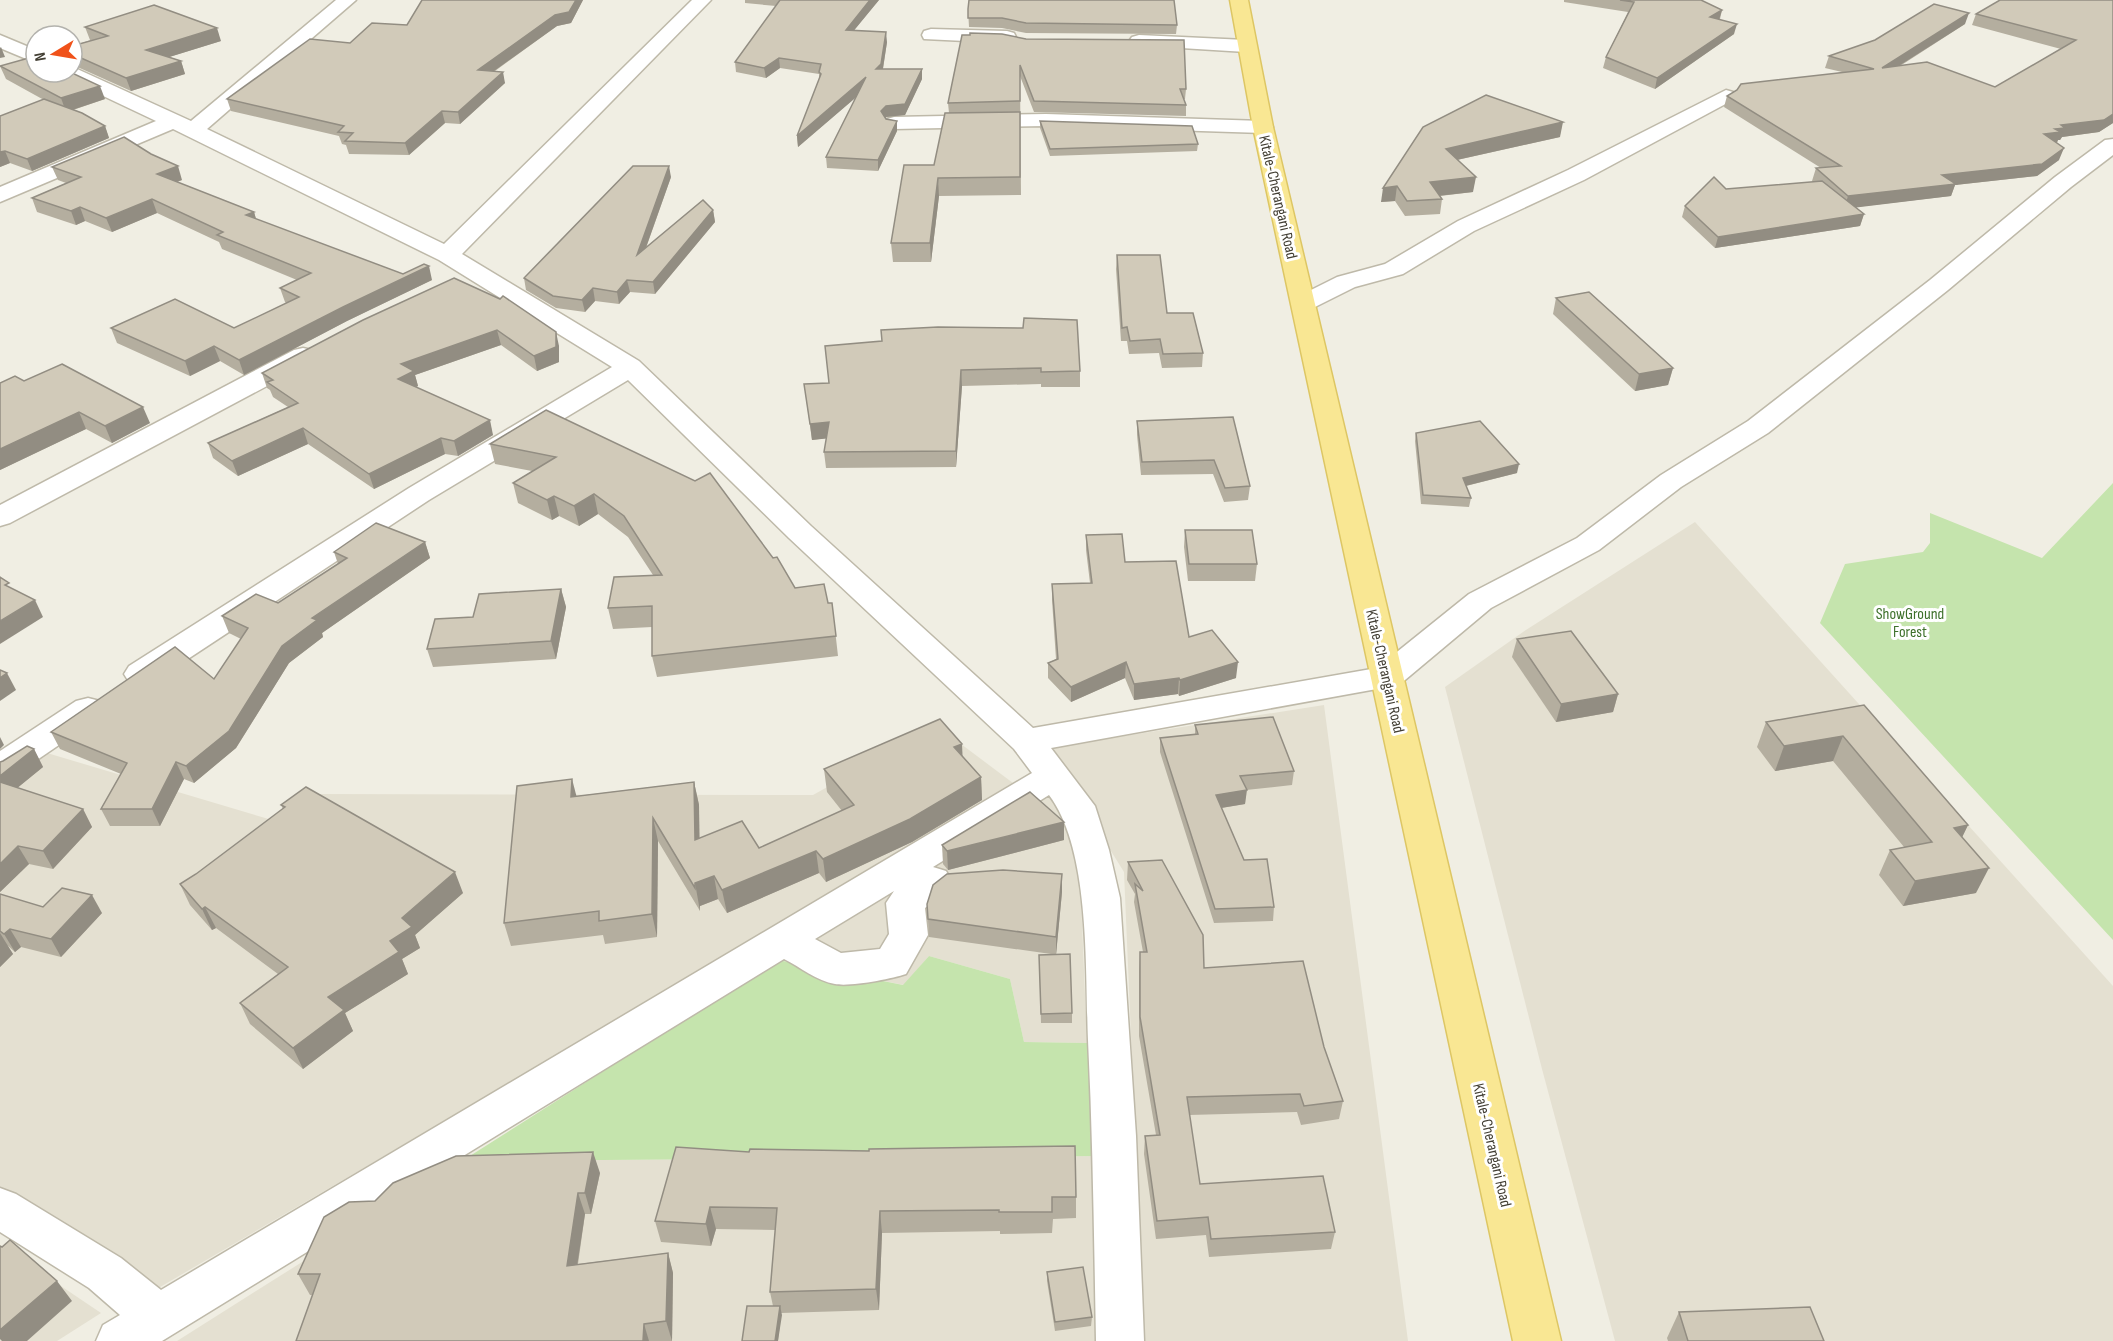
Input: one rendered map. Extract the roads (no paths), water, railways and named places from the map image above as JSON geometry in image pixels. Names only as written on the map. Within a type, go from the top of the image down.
[{"type":"main road","name":"Kitale-Cherangani Road","points":[[1239,0],[1263,127],[1304,303],[1328,421],[1537,1341]]},
{"type":"street","points":[[0,195],[183,125],[347,0]]},
{"type":"street","points":[[447,255],[702,0]]},
{"type":"street","points":[[931,35],[1002,36],[1026,41]]},
{"type":"street","points":[[0,41],[24,52]]},
{"type":"street","points":[[1120,41],[1246,46]]},
{"type":"street","points":[[11,64],[24,59]]},
{"type":"street","points":[[84,79],[183,125],[447,255],[464,277],[630,367],[800,532],[1026,741],[1077,806],[1091,850],[1101,898],[1114,1136],[1120,1341]]},
{"type":"street","points":[[1304,303],[1346,282],[1394,268],[1466,226],[1576,175],[1726,96]]},
{"type":"street","points":[[894,123],[1046,120],[1263,127]]},
{"type":"street","points":[[1026,741],[1387,676],[1480,601],[1588,543],[1671,481],[1758,427],[1939,285],[2063,182],[2113,145]]},
{"type":"street","points":[[0,517],[326,344]]},
{"type":"street","points":[[0,768],[264,592],[419,494],[630,367]]},
{"type":"street","points":[[120,1341],[1054,776]]},
{"type":"street","points":[[783,940],[837,969],[892,963],[909,935],[905,903],[933,881]]},
{"type":"street","points":[[0,1208],[105,1273],[158,1317]]},
{"type":"park label","name":"ShowGround Forest","points":[[1910,622]]}]
